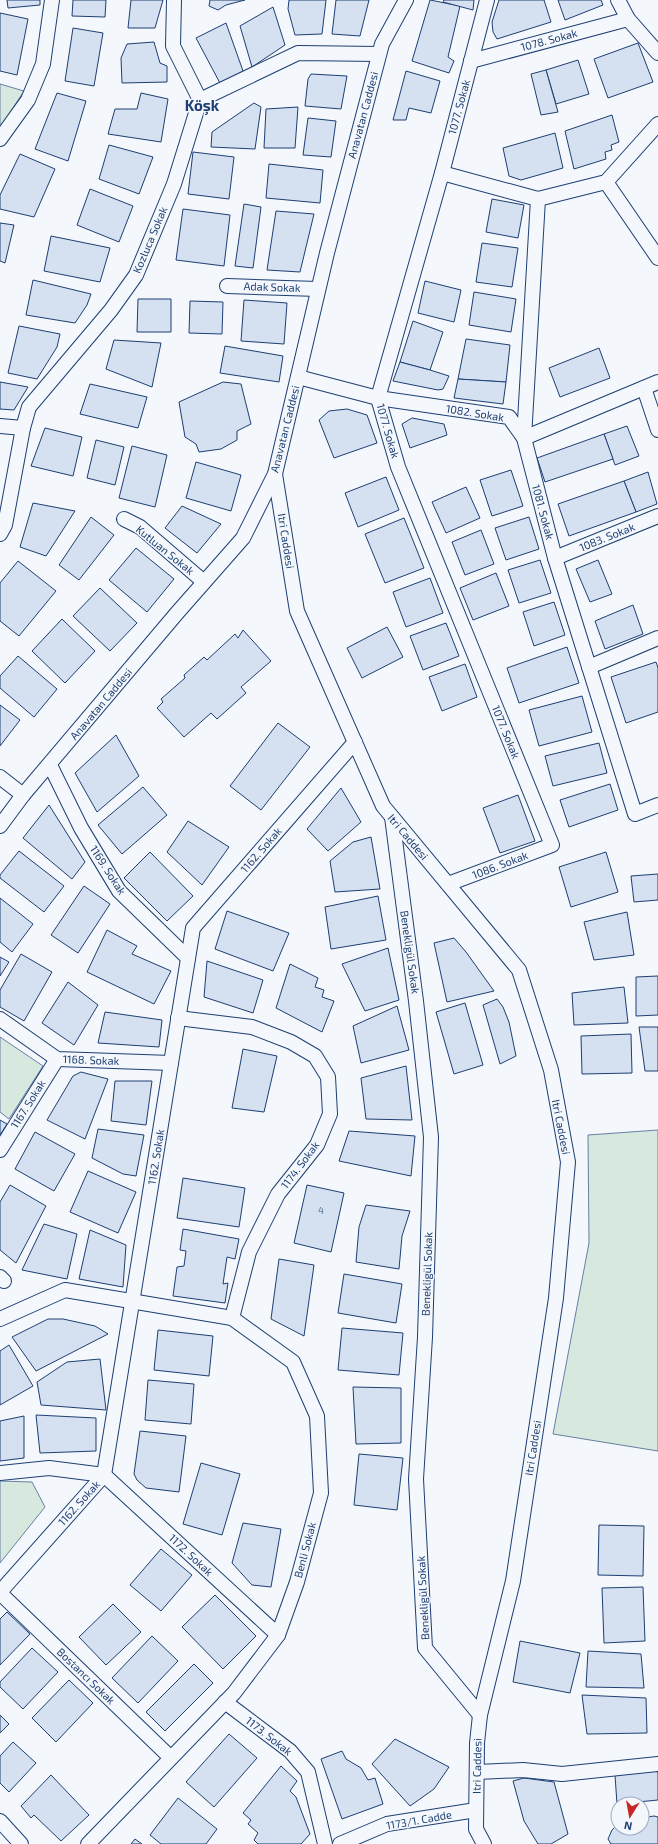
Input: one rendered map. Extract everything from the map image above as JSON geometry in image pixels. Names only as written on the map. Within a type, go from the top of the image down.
[{"type":"street","points":[[0,139],[28,100],[43,64],[52,0]]},
{"type":"street","points":[[174,0],[172,46],[200,100],[298,53],[379,54]]},
{"type":"street","name":"Anavatan Caddesi","points":[[0,826],[23,795],[243,538],[275,474],[318,289],[379,54],[382,44],[406,0]]},
{"type":"street","name":"1077. Sokak","points":[[487,0],[442,173],[378,398],[398,467],[552,845]]},
{"type":"street","points":[[618,0],[628,18],[658,53]]},
{"type":"street","name":"1078. Sokak","points":[[471,61],[628,18]]},
{"type":"street","name":"Kozluca Sokak","points":[[0,534],[5,525],[23,428],[29,407],[110,310],[136,275],[174,184],[200,100]]},
{"type":"street","points":[[442,173],[538,199],[606,182],[658,124]]},
{"type":"street","points":[[606,182],[658,258]]},
{"type":"street","name":"1081. Sokak","points":[[538,199],[524,438],[555,558],[635,814],[658,805]]},
{"type":"street","name":"Adak Sokak","points":[[227,286],[318,289]]},
{"type":"street","name":"1082. Sokak","points":[[298,376],[378,398],[509,417],[524,438]]},
{"type":"street","points":[[524,438],[658,382]]},
{"type":"street","points":[[644,388],[658,430]]},
{"type":"street","points":[[0,426],[23,428]]},
{"type":"street","name":"Itri Caddesi","points":[[275,474],[297,611],[383,806],[519,970],[551,1070],[568,1162],[556,1298],[513,1581],[480,1715],[476,1743],[476,1829],[484,1844]]},
{"type":"street","name":"1083. Sokak","points":[[555,558],[658,516]]},
{"type":"street","name":"Kutluan Sokak","points":[[124,519],[140,527],[204,582]]},
{"type":"street","points":[[589,667],[658,638]]},
{"type":"street","name":"1162. Sokak","points":[[0,1592],[104,1475],[193,928],[355,742]]},
{"type":"street","name":"1169. Sokak","points":[[50,765],[81,828],[119,891],[188,958]]},
{"type":"street","points":[[0,777],[23,795]]},
{"type":"street","name":"Benekligül Sokak","points":[[392,816],[416,1001],[431,1137],[425,1337],[416,1479],[426,1648],[480,1715]]},
{"type":"street","name":"1086. Sokak","points":[[448,884],[552,845]]},
{"type":"street","name":"1174. Sokak","points":[[178,1018],[252,1027],[291,1042],[315,1056],[328,1077],[330,1114],[317,1145],[278,1194],[249,1252],[232,1318]]},
{"type":"street","name":"1168. Sokak","points":[[0,1019],[56,1058],[171,1063]]},
{"type":"street","name":"1167. Sokak","points":[[0,1150],[56,1058]]},
{"type":"street","name":"Benli Sokak","points":[[0,1319],[65,1290],[232,1318],[293,1362],[317,1416],[321,1493],[297,1582],[278,1635],[234,1693],[88,1844]]},
{"type":"street","points":[[0,1473],[49,1468],[104,1475]]},
{"type":"street","name":"1172. Sokak","points":[[104,1475],[278,1635]]},
{"type":"street","name":"Bostancı Sokak","points":[[0,1592],[171,1758]]},
{"type":"street","name":"1173. Sokak","points":[[225,1702],[290,1751],[308,1772],[326,1844]]},
{"type":"street","points":[[476,1772],[523,1770],[562,1774],[658,1764]]},
{"type":"street","name":"1173/1. Cadde","points":[[340,1844],[387,1824],[476,1810]]},
{"type":"street","points":[[0,1822],[20,1844]]},
{"type":"shaded area","points":[[0,84],[24,91],[0,128]]},
{"type":"shaded area","points":[[0,1037],[43,1066],[9,1119],[0,1112]]},
{"type":"shaded area","points":[[658,1130],[658,1451],[553,1434],[589,1243],[588,1135]]},
{"type":"shaded area","points":[[0,1481],[32,1482],[45,1507],[0,1563]]},
{"type":"building","points":[[7,0],[40,0],[40,5],[8,8]]},
{"type":"building","points":[[73,0],[106,0],[105,17],[72,16]]},
{"type":"building","points":[[131,0],[163,0],[155,28],[128,28]]},
{"type":"building","points":[[210,0],[245,0],[226,5],[218,10],[209,6]]},
{"type":"building","points":[[289,0],[326,0],[322,34],[295,35],[288,9]]},
{"type":"building","points":[[336,0],[369,0],[360,36],[332,34]]},
{"type":"building","points":[[430,0],[460,6],[448,57],[454,61],[449,73],[412,61]]},
{"type":"building","points":[[444,0],[474,0],[473,10],[443,2]]},
{"type":"building","points":[[499,0],[544,0],[551,22],[497,39],[493,32],[492,22]]},
{"type":"building","points":[[558,0],[601,0],[603,5],[565,20]]},
{"type":"building","points":[[273,7],[285,45],[252,67],[240,26]]},
{"type":"building","points":[[0,13],[28,19],[17,75],[0,71]]},
{"type":"building","points":[[226,23],[243,71],[221,85],[196,38]]},
{"type":"building","points":[[73,28],[103,33],[94,86],[65,81]]},
{"type":"building","points":[[154,42],[160,63],[167,66],[167,82],[122,83],[121,58],[127,44]]},
{"type":"building","points":[[638,43],[653,82],[608,98],[594,59]]},
{"type":"building","points":[[578,60],[589,94],[556,104],[546,70]]},
{"type":"building","points":[[546,70],[558,112],[541,115],[531,74]]},
{"type":"building","points":[[406,71],[440,81],[431,113],[409,108],[406,120],[393,120]]},
{"type":"building","points":[[311,74],[347,76],[341,109],[305,106],[308,79]]},
{"type":"building","points":[[57,93],[86,101],[68,161],[35,149]]},
{"type":"building","points":[[141,93],[168,99],[161,142],[108,134],[115,109],[137,109]]},
{"type":"building","points":[[254,103],[261,107],[255,149],[211,147],[212,132]]},
{"type":"building","points":[[298,107],[295,148],[264,148],[266,109]]},
{"type":"building","points":[[612,115],[619,142],[611,145],[612,150],[605,152],[606,159],[574,169],[565,131]]},
{"type":"building","points":[[308,118],[336,121],[331,157],[303,155]]},
{"type":"building","points":[[555,133],[563,168],[521,180],[509,176],[503,148]]},
{"type":"building","points":[[109,145],[153,157],[139,194],[99,179]]},
{"type":"building","points":[[193,152],[234,157],[229,199],[188,194]]},
{"type":"building","points":[[20,154],[55,169],[34,217],[0,209],[0,195]]},
{"type":"building","points":[[269,164],[323,170],[320,203],[266,198]]},
{"type":"building","points":[[90,189],[133,206],[119,242],[77,225]]},
{"type":"building","points":[[492,199],[524,205],[518,238],[486,232]]},
{"type":"building","points":[[244,204],[261,207],[253,268],[235,266]]},
{"type":"building","points":[[183,209],[230,215],[224,266],[176,260]]},
{"type":"building","points":[[276,211],[314,214],[300,272],[267,270]]},
{"type":"building","points":[[0,223],[14,225],[5,263],[0,261]]},
{"type":"building","points":[[51,236],[110,248],[100,282],[44,271]]},
{"type":"building","points":[[482,243],[518,248],[512,287],[476,282]]},
{"type":"building","points":[[33,280],[91,294],[87,305],[75,323],[26,315]]},
{"type":"building","points":[[425,281],[461,290],[454,322],[418,313]]},
{"type":"building","points":[[474,292],[516,299],[511,332],[469,325]]},
{"type":"building","points":[[138,299],[171,299],[171,332],[137,332]]},
{"type":"building","points":[[244,300],[287,303],[284,344],[241,341]]},
{"type":"building","points":[[190,301],[223,302],[222,334],[189,333]]},
{"type":"building","points":[[413,321],[443,332],[430,370],[400,362]]},
{"type":"building","points":[[19,326],[60,334],[57,347],[37,379],[8,373]]},
{"type":"building","points":[[466,339],[510,345],[506,382],[458,379]]},
{"type":"building","points":[[114,340],[161,343],[152,387],[106,369]]},
{"type":"building","points":[[225,346],[283,356],[279,382],[220,373]]},
{"type":"building","points":[[599,348],[610,378],[560,397],[549,368]]},
{"type":"building","points":[[400,362],[449,376],[443,389],[438,390],[393,381]]},
{"type":"building","points":[[458,379],[506,382],[503,404],[454,398]]},
{"type":"building","points":[[0,382],[28,387],[14,410],[0,409]]},
{"type":"building","points":[[223,382],[241,384],[251,424],[237,431],[237,440],[221,449],[199,452],[196,444],[185,437],[179,402]]},
{"type":"building","points":[[90,384],[147,397],[138,428],[80,414]]},
{"type":"building","points":[[347,409],[367,415],[377,443],[334,458],[319,420],[329,411]]},
{"type":"building","points":[[412,418],[444,424],[447,435],[410,448],[402,424]]},
{"type":"building","points":[[627,426],[639,456],[615,465],[604,434]]},
{"type":"building","points":[[45,428],[82,437],[73,476],[31,466]]},
{"type":"building","points":[[604,434],[613,459],[545,482],[537,458]]},
{"type":"building","points":[[96,440],[124,447],[115,485],[87,478]]},
{"type":"building","points":[[132,446],[167,455],[155,507],[119,498]]},
{"type":"building","points":[[196,462],[241,475],[231,511],[186,498]]},
{"type":"building","points":[[511,470],[523,506],[492,516],[480,480]]},
{"type":"building","points":[[648,472],[657,504],[636,512],[624,481]]},
{"type":"building","points":[[386,477],[399,510],[358,527],[345,493]]},
{"type":"building","points":[[624,481],[636,512],[569,536],[558,504]]},
{"type":"building","points":[[466,487],[480,518],[446,533],[432,502]]},
{"type":"building","points":[[33,503],[75,511],[46,556],[20,547]]},
{"type":"building","points":[[182,506],[221,524],[197,553],[165,528]]},
{"type":"building","points":[[91,517],[114,535],[79,580],[59,565]]},
{"type":"building","points":[[529,517],[539,549],[506,560],[495,528]]},
{"type":"building","points":[[404,518],[424,568],[385,583],[365,534]]},
{"type":"building","points":[[481,530],[494,564],[465,575],[452,542]]},
{"type":"building","points":[[136,548],[174,579],[147,612],[109,580]]},
{"type":"building","points":[[540,560],[551,593],[519,603],[508,570]]},
{"type":"building","points":[[598,560],[612,594],[590,602],[576,569]]},
{"type":"building","points":[[18,561],[56,591],[19,636],[0,621],[0,583]]},
{"type":"building","points":[[496,573],[509,606],[473,620],[460,588]]},
{"type":"building","points":[[430,578],[443,613],[406,627],[393,592]]},
{"type":"building","points":[[100,588],[137,623],[110,651],[73,616]]},
{"type":"building","points":[[554,602],[565,635],[534,646],[523,612]]},
{"type":"building","points":[[633,605],[643,634],[605,649],[595,621]]},
{"type":"building","points":[[62,619],[95,651],[65,683],[32,651]]},
{"type":"building","points":[[446,623],[459,656],[423,670],[410,636]]},
{"type":"building","points":[[387,627],[403,657],[362,678],[347,648]]},
{"type":"building","points":[[243,630],[271,661],[241,687],[246,693],[217,719],[211,713],[184,737],[157,708],[163,702],[161,699],[185,678],[184,675],[204,657],[207,660],[235,634],[238,638]]},
{"type":"building","points":[[567,647],[579,683],[519,703],[507,668]]},
{"type":"building","points":[[18,656],[57,689],[34,717],[0,688],[0,676]]},
{"type":"building","points":[[656,662],[658,668],[658,712],[626,723],[611,677]]},
{"type":"building","points":[[465,664],[477,697],[442,711],[429,677]]},
{"type":"building","points":[[582,696],[592,732],[539,746],[529,710]]},
{"type":"building","points":[[0,705],[20,720],[0,746]]},
{"type":"building","points":[[278,723],[310,747],[261,810],[230,786]]},
{"type":"building","points":[[116,735],[139,776],[97,812],[75,773]]},
{"type":"building","points":[[599,743],[607,773],[553,786],[545,756]]},
{"type":"building","points":[[610,784],[618,810],[569,827],[560,800]]},
{"type":"building","points":[[143,787],[167,815],[122,854],[98,825]]},
{"type":"building","points":[[341,788],[361,822],[328,851],[307,829]]},
{"type":"building","points":[[518,795],[535,841],[500,853],[483,808]]},
{"type":"building","points":[[49,805],[85,862],[72,879],[23,838]]},
{"type":"building","points":[[188,821],[229,847],[202,885],[167,852]]},
{"type":"building","points":[[371,837],[380,889],[335,892],[330,861],[353,842]]},
{"type":"building","points":[[19,851],[64,886],[44,912],[0,878],[0,875]]},
{"type":"building","points":[[150,852],[193,896],[167,921],[124,878]]},
{"type":"building","points":[[606,852],[618,892],[571,907],[559,867]]},
{"type":"building","points":[[658,874],[658,900],[634,902],[631,876]]},
{"type":"building","points":[[84,886],[110,904],[78,953],[51,935]]},
{"type":"building","points":[[378,896],[386,940],[331,949],[325,907]]},
{"type":"building","points":[[0,898],[33,924],[12,952],[0,942]]},
{"type":"building","points":[[227,911],[289,933],[273,971],[215,949]]},
{"type":"building","points":[[627,912],[634,955],[594,960],[584,922]]},
{"type":"building","points":[[107,930],[137,946],[132,954],[171,971],[154,1004],[87,972]]},
{"type":"building","points":[[454,938],[494,991],[447,1002],[434,943]]},
{"type":"building","points":[[388,948],[399,1000],[365,1011],[342,964]]},
{"type":"building","points":[[21,954],[52,972],[24,1021],[0,1007],[0,990]]},
{"type":"building","points":[[0,957],[9,962],[0,976]]},
{"type":"building","points":[[207,961],[263,980],[253,1013],[204,997]]},
{"type":"building","points":[[290,964],[318,978],[315,987],[324,990],[322,997],[334,1001],[322,1032],[276,1008]]},
{"type":"building","points":[[658,976],[658,1015],[636,1016],[636,977]]},
{"type":"building","points":[[68,982],[98,1005],[74,1045],[42,1023]]},
{"type":"building","points":[[624,987],[628,1023],[574,1025],[572,993]]},
{"type":"building","points":[[497,999],[503,1007],[509,1022],[516,1056],[500,1064],[483,1005]]},
{"type":"building","points":[[465,1003],[483,1065],[454,1074],[436,1012]]},
{"type":"building","points":[[397,1006],[409,1050],[361,1063],[353,1026]]},
{"type":"building","points":[[105,1012],[162,1020],[159,1047],[98,1043]]},
{"type":"building","points":[[639,1027],[658,1027],[658,1071],[645,1071]]},
{"type":"building","points":[[631,1034],[632,1073],[582,1074],[581,1036]]},
{"type":"building","points":[[243,1049],[277,1056],[264,1112],[232,1108]]},
{"type":"building","points":[[406,1066],[412,1120],[366,1119],[361,1078]]},
{"type":"building","points":[[81,1072],[108,1079],[85,1139],[47,1120],[73,1076]]},
{"type":"building","points":[[115,1081],[152,1081],[146,1125],[111,1121]]},
{"type":"building","points":[[0,1120],[7,1124],[0,1135]]},
{"type":"building","points":[[98,1129],[144,1135],[136,1176],[123,1174],[92,1158]]},
{"type":"building","points":[[349,1131],[415,1136],[411,1176],[339,1161]]},
{"type":"building","points":[[35,1132],[75,1154],[54,1191],[15,1169]]},
{"type":"building","points":[[88,1171],[136,1192],[118,1233],[70,1212]]},
{"type":"building","points":[[183,1178],[245,1188],[239,1227],[177,1218]]},
{"type":"building","points":[[10,1185],[46,1206],[16,1263],[0,1250],[0,1202]]},
{"type":"building","points":[[307,1185],[344,1193],[331,1252],[294,1243]]},
{"type":"building","points":[[366,1205],[410,1211],[402,1236],[399,1269],[356,1262],[359,1227]]},
{"type":"building","points":[[44,1224],[77,1234],[67,1279],[22,1270]]},
{"type":"building","points":[[183,1229],[239,1239],[235,1259],[227,1257],[223,1284],[228,1283],[225,1303],[173,1296],[177,1267],[184,1266],[186,1251],[180,1250]]},
{"type":"building","points":[[90,1230],[126,1245],[123,1287],[79,1279]]},
{"type":"building","points":[[279,1259],[314,1265],[304,1336],[271,1319]]},
{"type":"building","points":[[344,1274],[402,1284],[396,1323],[338,1313]]},
{"type":"building","points":[[48,1319],[63,1319],[95,1326],[108,1334],[36,1371],[12,1337]]},
{"type":"building","points":[[342,1328],[403,1333],[399,1375],[338,1370]]},
{"type":"building","points":[[158,1330],[213,1336],[209,1376],[154,1370]]},
{"type":"building","points":[[9,1345],[33,1386],[0,1405],[0,1351]]},
{"type":"building","points":[[100,1359],[106,1410],[41,1405],[37,1382],[67,1362]]},
{"type":"building","points":[[148,1380],[194,1384],[191,1424],[145,1420]]},
{"type":"building","points":[[353,1387],[401,1388],[401,1443],[356,1444]]},
{"type":"building","points":[[36,1415],[96,1418],[96,1451],[40,1453]]},
{"type":"building","points":[[24,1416],[24,1458],[0,1461],[0,1421]]},
{"type":"building","points":[[140,1431],[186,1436],[179,1492],[146,1488],[137,1480],[134,1474]]},
{"type":"building","points":[[359,1454],[403,1458],[397,1510],[354,1505]]},
{"type":"building","points":[[201,1463],[240,1474],[222,1535],[183,1524]]},
{"type":"building","points":[[243,1523],[281,1529],[271,1587],[252,1585],[232,1563]]},
{"type":"building","points":[[599,1525],[644,1526],[643,1576],[598,1575]]},
{"type":"building","points":[[161,1549],[192,1575],[161,1611],[130,1585]]},
{"type":"building","points":[[643,1587],[645,1641],[604,1643],[602,1588]]},
{"type":"building","points":[[215,1595],[256,1636],[223,1669],[182,1627]]},
{"type":"building","points":[[113,1604],[141,1632],[106,1665],[79,1637]]},
{"type":"building","points":[[7,1612],[30,1634],[0,1665],[0,1619]]},
{"type":"building","points":[[152,1636],[178,1661],[138,1703],[112,1678]]},
{"type":"building","points":[[520,1641],[580,1653],[570,1693],[513,1682]]},
{"type":"building","points":[[32,1648],[58,1672],[23,1709],[0,1687],[0,1682]]},
{"type":"building","points":[[588,1651],[641,1654],[644,1688],[586,1687]]},
{"type":"building","points":[[194,1664],[213,1683],[165,1731],[146,1712]]},
{"type":"building","points":[[69,1680],[93,1703],[56,1742],[32,1718]]},
{"type":"building","points":[[582,1695],[646,1698],[647,1733],[587,1734]]},
{"type":"building","points":[[0,1715],[9,1724],[0,1733]]},
{"type":"building","points":[[229,1734],[257,1758],[214,1807],[186,1782]]},
{"type":"building","points":[[395,1739],[449,1767],[434,1789],[410,1806],[372,1764]]},
{"type":"building","points":[[13,1742],[36,1763],[9,1792],[0,1783],[0,1756]]},
{"type":"building","points":[[342,1751],[346,1759],[361,1768],[368,1780],[375,1778],[383,1804],[342,1819],[321,1759]]},
{"type":"building","points":[[281,1766],[297,1781],[290,1791],[296,1797],[310,1834],[301,1844],[258,1844],[254,1840],[258,1833],[248,1824],[251,1820],[243,1813]]},
{"type":"building","points":[[650,1770],[658,1772],[658,1800],[650,1801],[650,1796],[616,1796],[615,1775]]},
{"type":"building","points":[[51,1775],[89,1815],[61,1841],[34,1815],[31,1818],[21,1806]]},
{"type":"building","points":[[524,1778],[554,1782],[568,1834],[551,1844],[538,1844],[524,1821],[513,1781]]},
{"type":"building","points":[[178,1798],[217,1829],[206,1844],[161,1844],[150,1835]]},
{"type":"building","points":[[650,1817],[658,1817],[658,1844],[611,1844],[608,1839],[610,1834],[610,1836],[650,1836]]},
{"type":"building","points":[[135,1839],[142,1844],[131,1844]]},
{"type":"district","name":"Köşk","points":[[202,106]]}]
